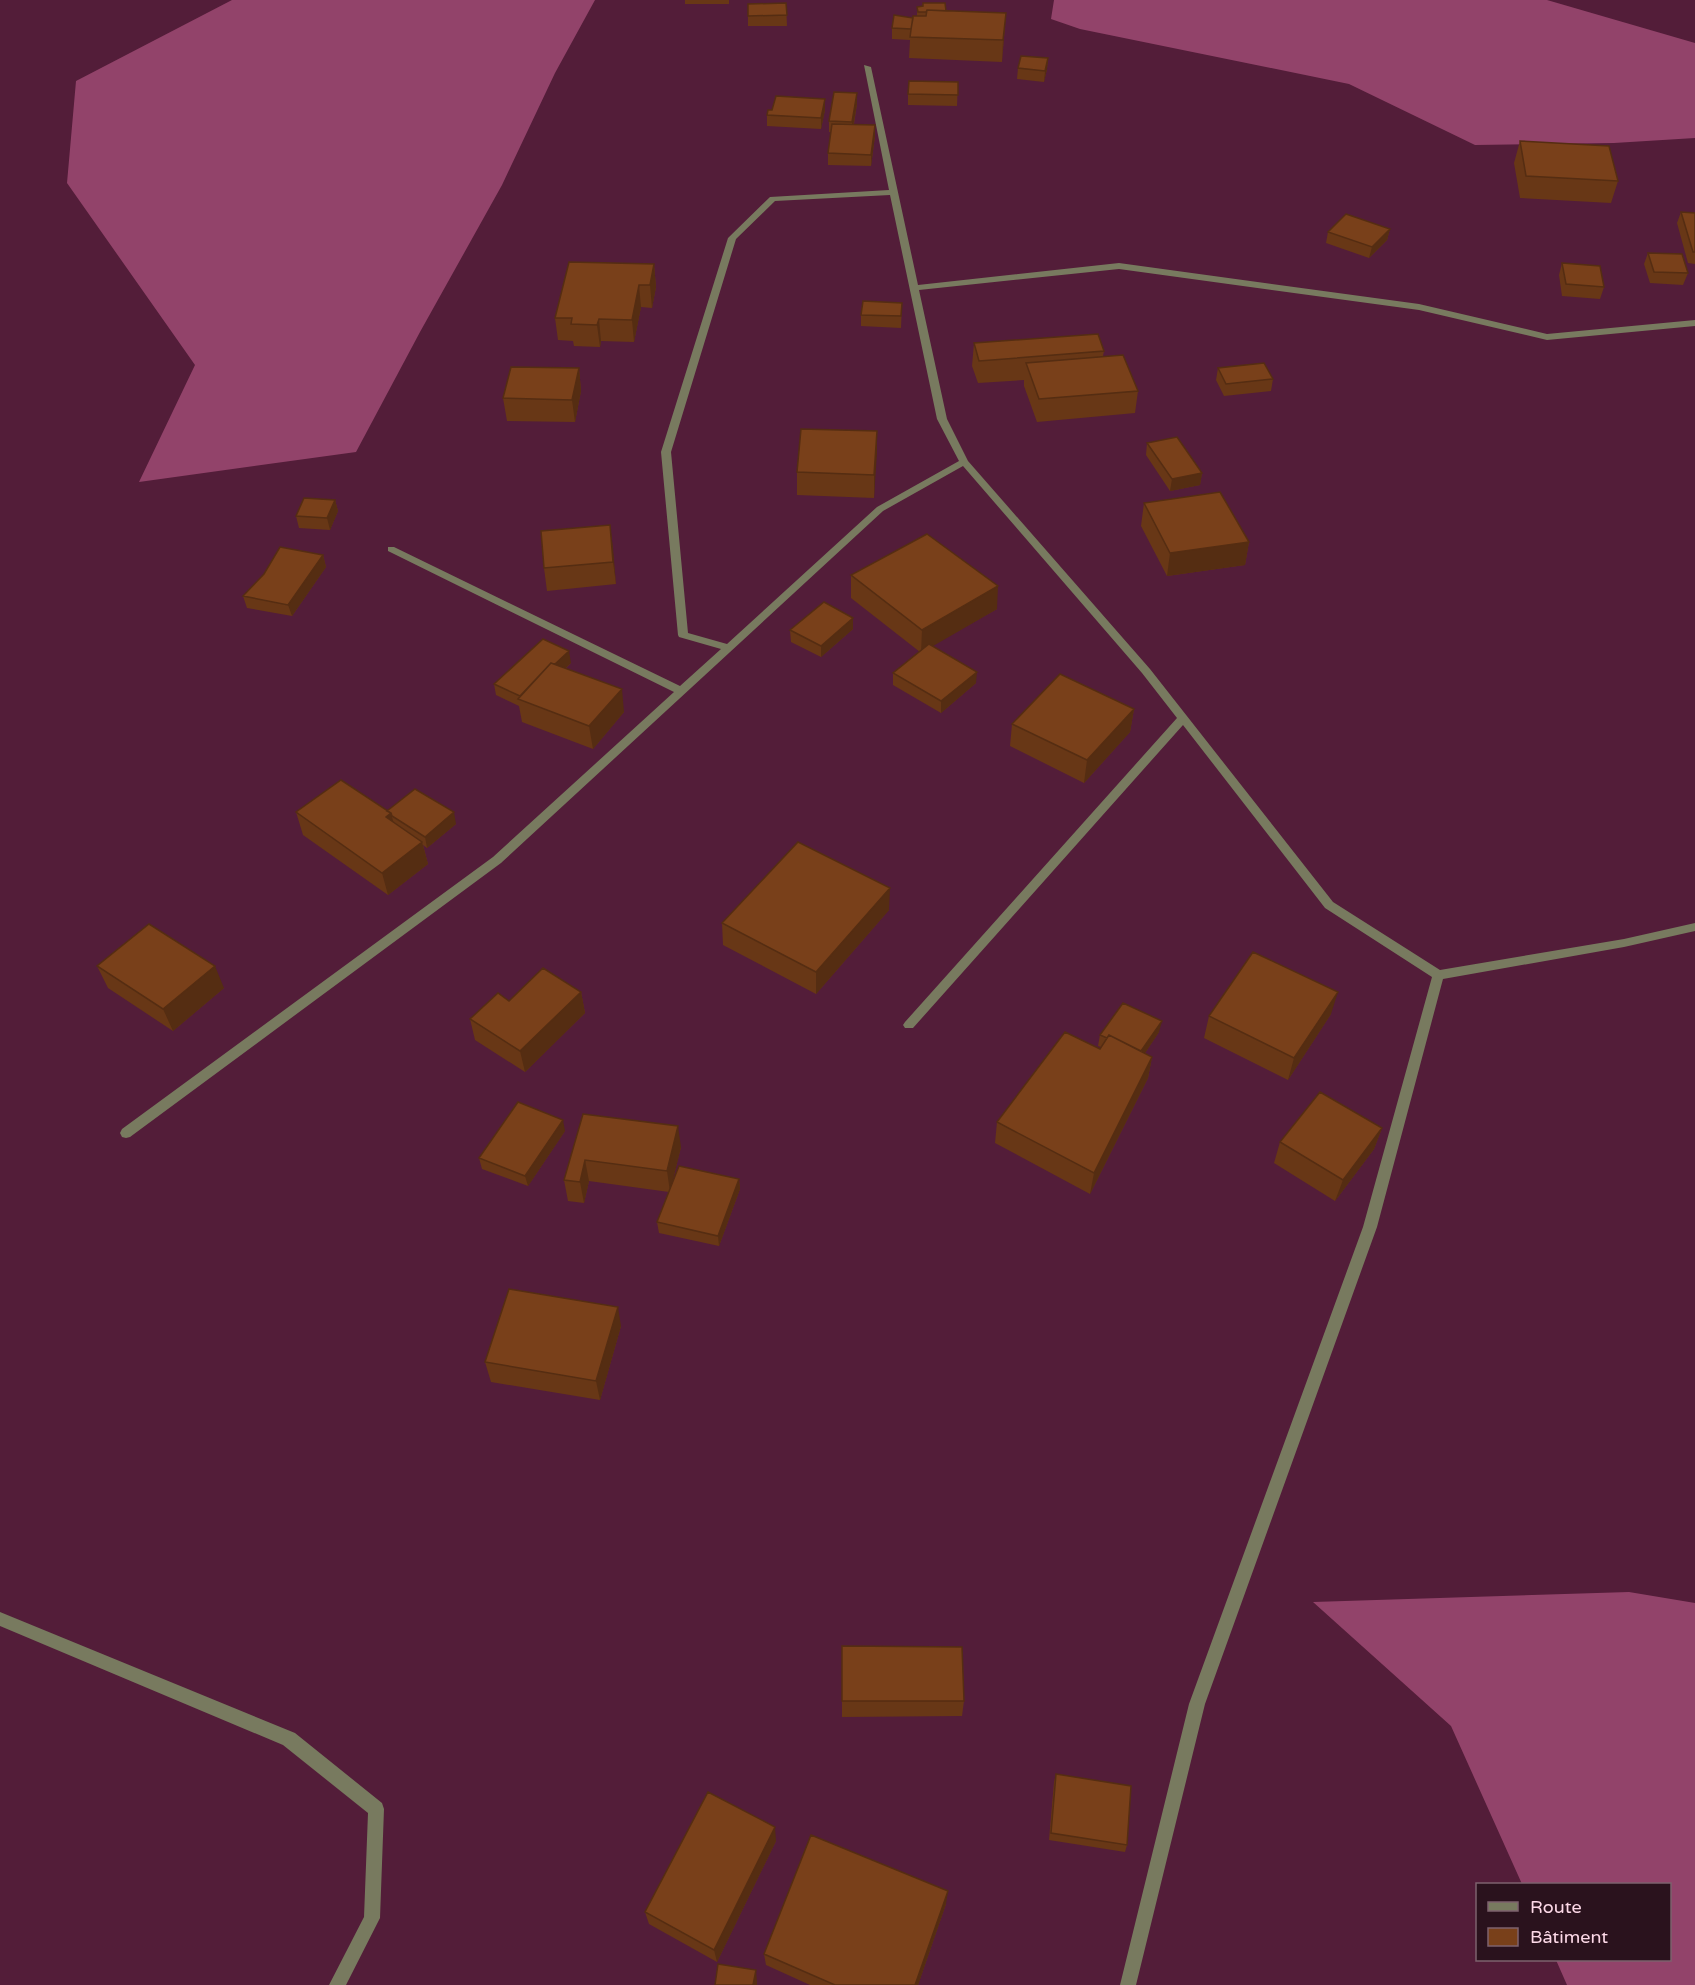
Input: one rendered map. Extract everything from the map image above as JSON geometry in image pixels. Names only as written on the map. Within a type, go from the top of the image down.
[{"type":"street","points":[[867,67],[942,419],[964,462],[1146,671],[1329,905],[1438,975],[1624,943],[1695,927]]},
{"type":"street","points":[[729,648],[683,635],[666,452],[732,238],[773,199],[894,192]]},
{"type":"street","points":[[915,288],[1119,266],[1419,306],[1547,337],[1695,322]]},
{"type":"street","points":[[126,1133],[497,860],[880,509],[964,462]]},
{"type":"street","points":[[391,549],[681,691]]},
{"type":"street","points":[[909,1025],[1183,718]]},
{"type":"street","points":[[1128,1985],[1197,1704],[1370,1227],[1438,975]]},
{"type":"street","points":[[0,1619],[289,1739],[376,1809],[372,1918],[337,1985]]},
{"type":"shaded area","points":[[232,0],[595,0],[555,73],[502,185],[356,452],[139,482],[195,365],[67,183],[76,81]]},
{"type":"shaded area","points":[[1054,0],[1547,0],[1695,43],[1695,138],[1614,143],[1475,145],[1349,84],[1080,29],[1051,19]]},
{"type":"shaded area","points":[[1629,1592],[1695,1603],[1695,1985],[1567,1985],[1556,1961],[1671,1961],[1671,1883],[1522,1883],[1451,1726],[1313,1602]]},
{"type":"building","points":[[786,3],[787,15],[748,16],[748,4]]},
{"type":"building","points":[[923,3],[945,3],[946,11],[918,12],[917,7],[923,6]]},
{"type":"building","points":[[927,10],[1006,13],[1003,40],[910,37],[913,16],[926,16]]},
{"type":"building","points":[[894,15],[913,18],[911,29],[892,28]]},
{"type":"building","points":[[1021,56],[1048,58],[1045,71],[1018,68]]},
{"type":"building","points":[[909,81],[958,82],[958,95],[908,94]]},
{"type":"building","points":[[834,92],[857,93],[852,122],[829,121]]},
{"type":"building","points":[[776,96],[825,99],[821,118],[767,115],[768,110],[772,110]]},
{"type":"building","points":[[832,124],[875,125],[871,155],[828,153]]},
{"type":"building","points":[[1520,141],[1609,146],[1618,181],[1526,176]]},
{"type":"building","points":[[1681,212],[1695,213],[1695,252],[1693,252]]},
{"type":"building","points":[[1346,214],[1390,229],[1372,247],[1328,232]]},
{"type":"building","points":[[1648,253],[1682,254],[1688,273],[1654,272]]},
{"type":"building","points":[[569,262],[654,264],[650,285],[639,285],[632,320],[599,319],[597,325],[571,324],[572,318],[555,318]]},
{"type":"building","points":[[1562,263],[1600,266],[1604,287],[1566,284]]},
{"type":"building","points":[[863,301],[902,303],[901,316],[861,315]]},
{"type":"building","points":[[1098,334],[1104,351],[979,361],[974,343]]},
{"type":"building","points":[[1123,355],[1138,391],[1039,399],[1026,363]]},
{"type":"building","points":[[1264,363],[1273,379],[1226,384],[1218,368]]},
{"type":"building","points":[[511,367],[579,368],[572,400],[503,398]]},
{"type":"building","points":[[801,429],[877,431],[874,475],[797,472]]},
{"type":"building","points":[[1177,437],[1202,473],[1172,479],[1147,443]]},
{"type":"building","points":[[1220,492],[1249,542],[1170,553],[1144,503]]},
{"type":"building","points":[[304,498],[335,500],[327,518],[296,516]]},
{"type":"building","points":[[610,525],[613,562],[544,568],[541,531]]},
{"type":"building","points":[[927,534],[998,586],[922,630],[851,575]]},
{"type":"building","points":[[280,547],[323,555],[288,605],[243,596],[264,574]]},
{"type":"building","points":[[824,602],[853,618],[821,646],[790,630]]},
{"type":"building","points":[[543,639],[569,651],[555,664],[551,663],[520,696],[494,684]]},
{"type":"building","points":[[929,644],[977,672],[941,701],[893,673]]},
{"type":"building","points":[[551,663],[622,689],[589,726],[518,699]]},
{"type":"building","points":[[1060,674],[1134,709],[1087,760],[1012,724]]},
{"type":"building","points":[[341,780],[391,813],[386,817],[422,842],[382,873],[296,812]]},
{"type":"building","points":[[415,789],[454,812],[425,837],[387,811]]},
{"type":"building","points":[[798,842],[890,888],[816,972],[722,923]]},
{"type":"building","points":[[149,924],[215,966],[163,1009],[97,966]]},
{"type":"building","points":[[1253,952],[1338,992],[1294,1058],[1209,1016]]},
{"type":"building","points":[[543,968],[581,992],[520,1051],[470,1019],[498,993],[509,1001]]},
{"type":"building","points":[[1123,1003],[1162,1021],[1141,1051],[1109,1035],[1107,1038],[1100,1035]]},
{"type":"building","points":[[1065,1032],[1100,1049],[1109,1035],[1152,1057],[1094,1173],[997,1122]]},
{"type":"building","points":[[1320,1092],[1382,1128],[1343,1180],[1280,1142]]},
{"type":"building","points":[[518,1102],[563,1120],[525,1176],[479,1158]]},
{"type":"building","points":[[583,1114],[678,1126],[667,1171],[585,1160],[580,1182],[564,1180]]},
{"type":"building","points":[[679,1166],[739,1179],[718,1236],[657,1222]]},
{"type":"building","points":[[509,1289],[618,1307],[596,1381],[485,1362]]},
{"type":"building","points":[[842,1646],[962,1647],[964,1701],[842,1701]]},
{"type":"building","points":[[1056,1774],[1131,1786],[1127,1845],[1051,1833]]},
{"type":"building","points":[[708,1792],[775,1827],[714,1950],[645,1912]]},
{"type":"building","points":[[811,1835],[948,1891],[915,1985],[835,1985],[764,1954]]},
{"type":"building","points":[[718,1964],[756,1970],[753,1985],[715,1985]]}]
